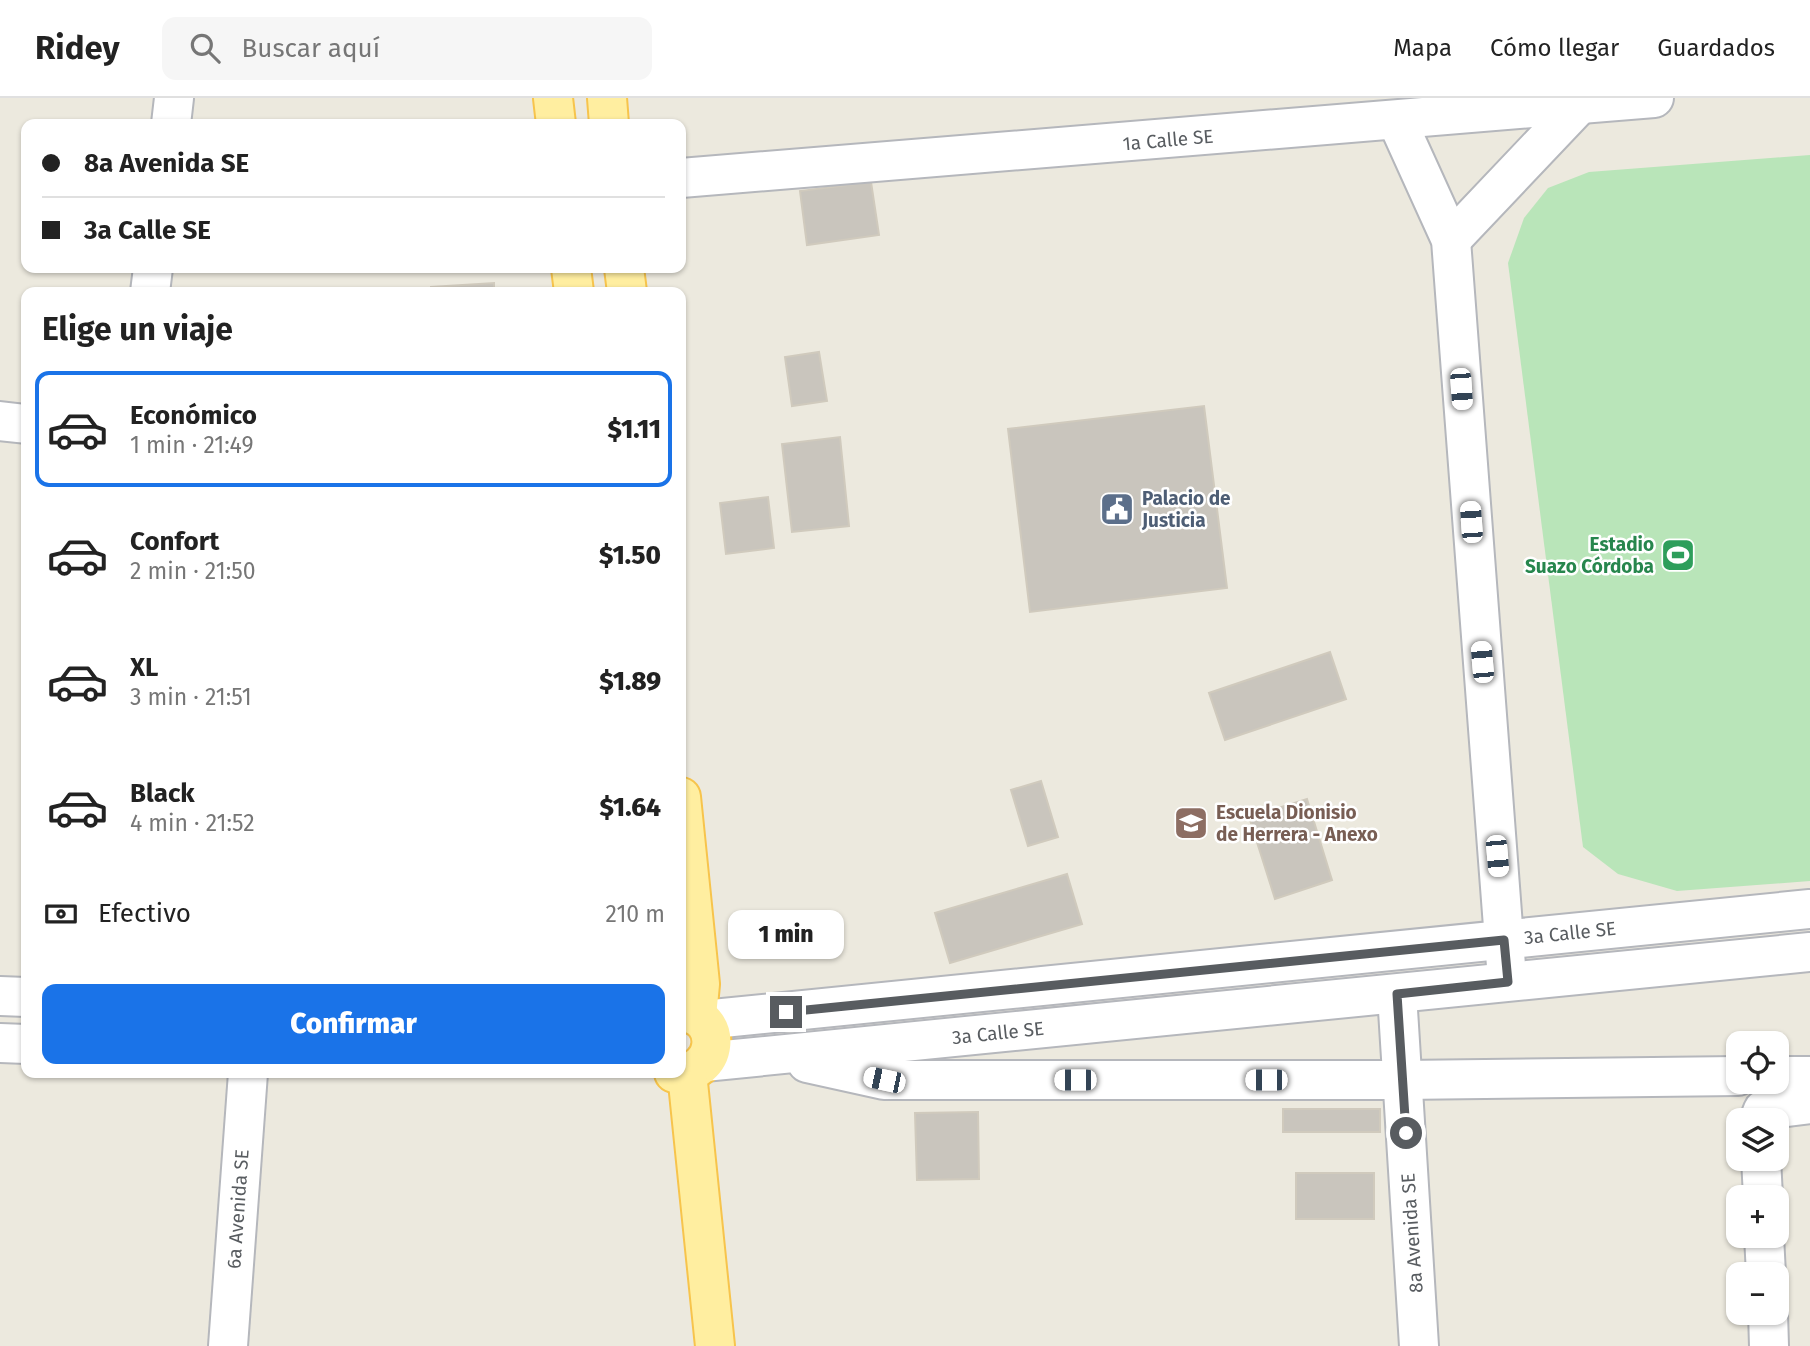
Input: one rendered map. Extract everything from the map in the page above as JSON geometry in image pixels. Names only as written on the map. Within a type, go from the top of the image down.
[{"type":"main road","points":[[553,98],[555,119]]},
{"type":"main road","points":[[607,98],[609,119]]},
{"type":"main road","points":[[686,846],[700,984],[693,1016],[708,1028],[712,1046],[689,1069],[715,1346]]},
{"type":"street","points":[[172,119],[174,98]]},
{"type":"street","name":"1a Calle SE","points":[[686,178],[1654,98]]},
{"type":"street","points":[[1451,240],[1579,104]]},
{"type":"street","points":[[1397,121],[1451,240],[1508,982]]},
{"type":"street","points":[[0,421],[21,423]]},
{"type":"street","name":"3a Calle SE","points":[[693,1016],[1810,909]]},
{"type":"street","name":"3a Calle SE","points":[[689,1069],[771,1055],[1810,952]]},
{"type":"street","name":"8a Avenida SE","points":[[1397,994],[1419,1346]]},
{"type":"street","points":[[0,996],[21,997]]},
{"type":"street","points":[[0,1043],[21,1044]]},
{"type":"street","name":"3a Calle SE","points":[[771,1055],[884,1080],[1402,1080],[1726,1076]]},
{"type":"street","points":[[1789,1076],[1810,1076]]},
{"type":"street","name":"6a Avenida SE","points":[[228,1346],[248,1078]]},
{"type":"street","points":[[1779,1108],[1810,1104]]},
{"type":"street","points":[[1768,1325],[1769,1346]]},
{"type":"green space","name":"Estadio Suazo Córdoba","points":[[1810,155],[1810,881],[1677,891],[1618,874],[1583,847],[1508,263],[1524,218],[1548,188],[1589,172]]},
{"type":"building","points":[[871,182],[879,235],[807,245],[800,191]]},
{"type":"building","points":[[494,283],[494,287],[431,287]]},
{"type":"building","points":[[819,352],[827,401],[792,406],[785,357]]},
{"type":"building","name":"Palacio de Justicia","points":[[1204,406],[1227,588],[1030,612],[1008,429]]},
{"type":"building","points":[[840,437],[849,526],[792,532],[782,444]]},
{"type":"building","points":[[768,497],[774,548],[726,554],[720,503]]},
{"type":"building","points":[[1330,652],[1346,699],[1225,740],[1209,693]]},
{"type":"building","points":[[1041,781],[1058,837],[1028,846],[1011,790]]},
{"type":"building","points":[[1307,799],[1332,880],[1275,899],[1249,817]]},
{"type":"building","points":[[1067,874],[1082,924],[950,963],[935,913]]},
{"type":"building","points":[[1283,1109],[1380,1109],[1380,1132],[1283,1132]]},
{"type":"building","points":[[978,1112],[979,1179],[917,1180],[915,1113]]},
{"type":"building","points":[[1296,1173],[1374,1173],[1374,1219],[1296,1219]]},
{"type":"place","name":"Palacio de Justicia","points":[[1117,509]]},
{"type":"place","name":"Estadio Suazo Córdoba","points":[[1678,555]]},
{"type":"place","name":"Escuela Dionisio de Herrera - Anexo","points":[[1191,823]]},
{"type":"route","points":[[786,1012],[1504,940],[1508,982],[1397,994],[1406,1133]]}]
